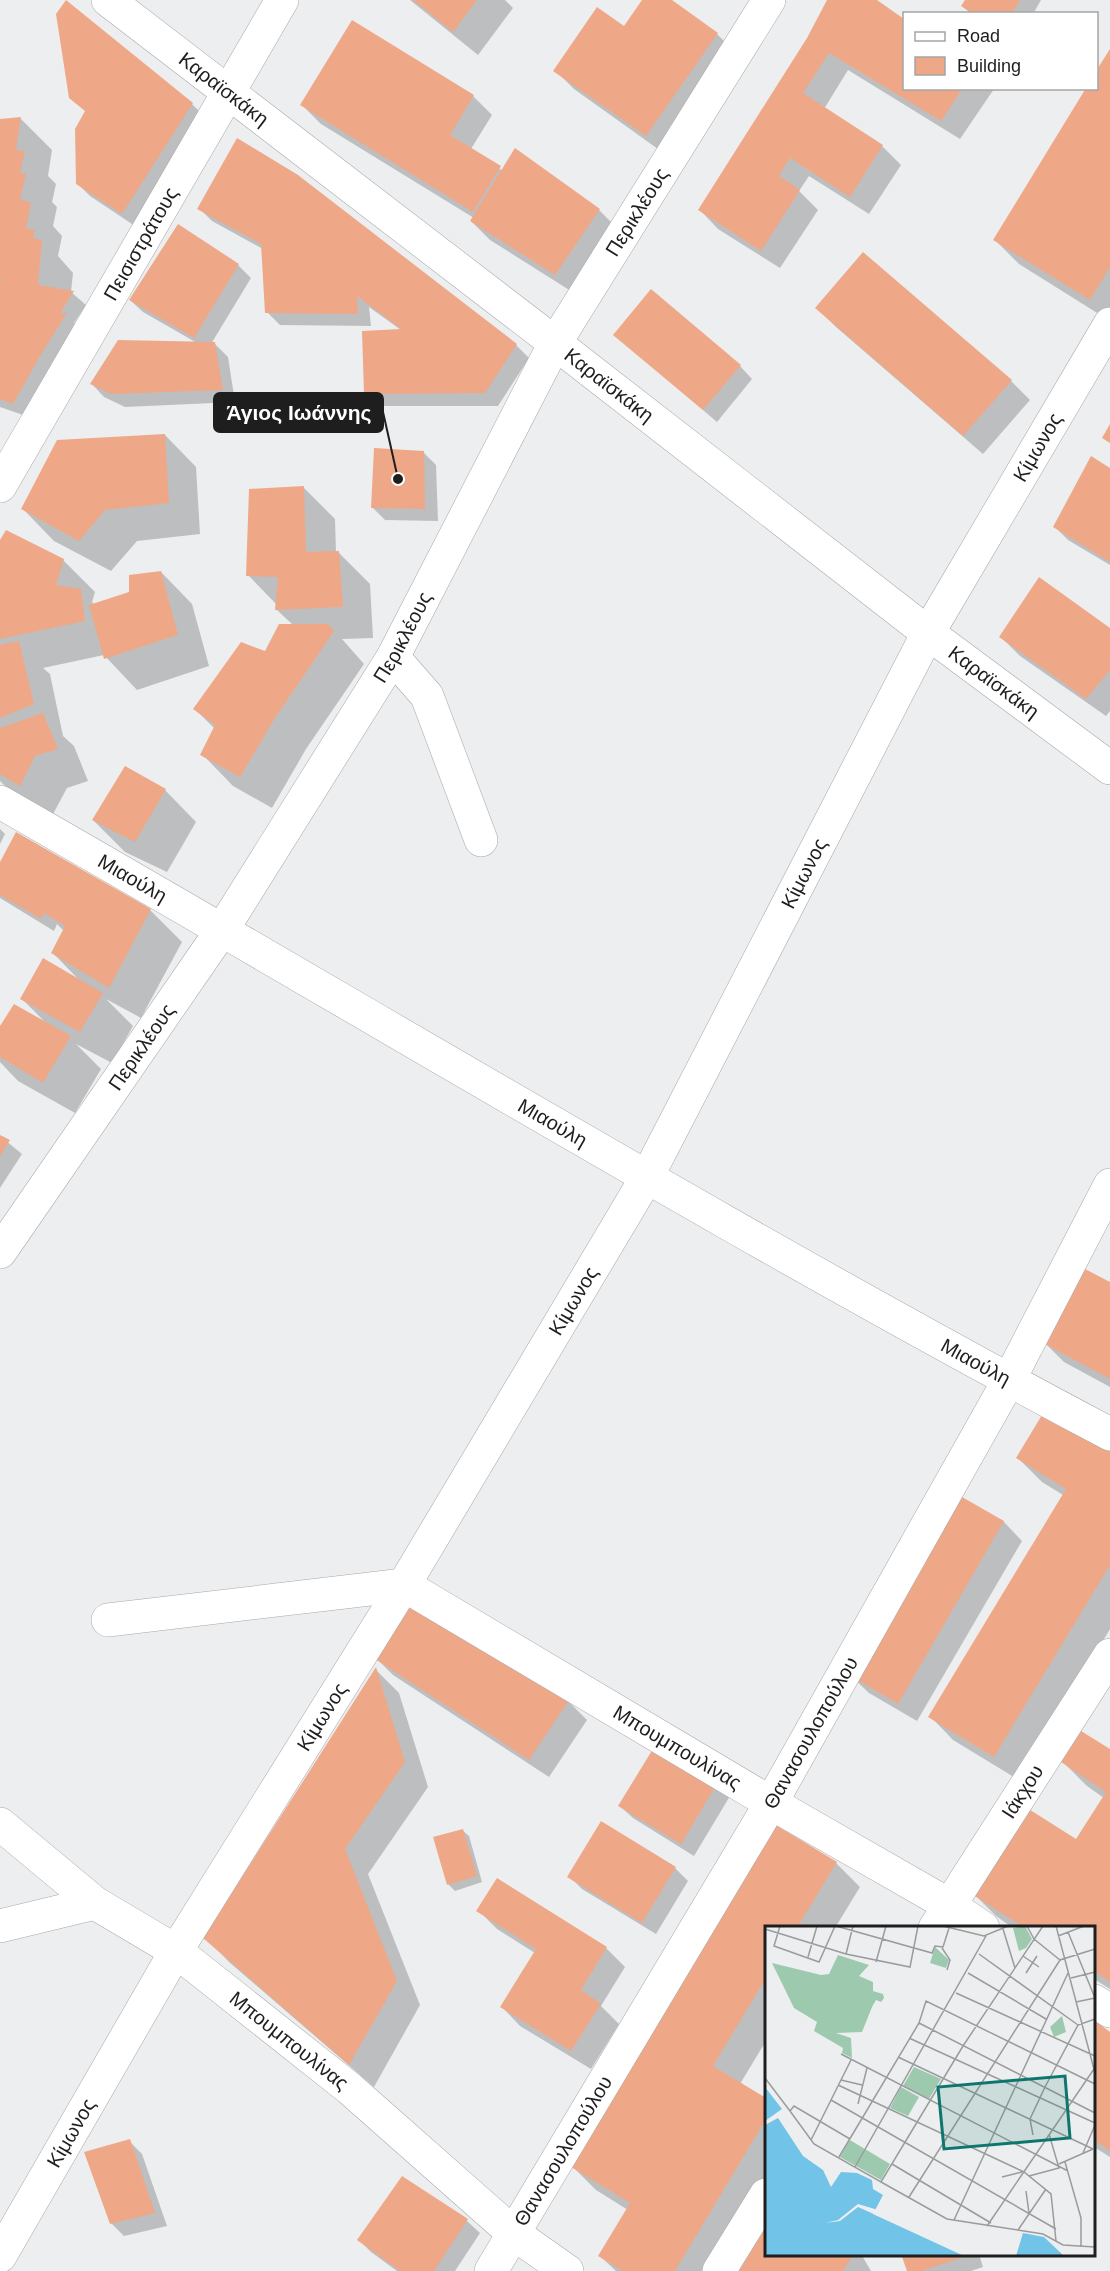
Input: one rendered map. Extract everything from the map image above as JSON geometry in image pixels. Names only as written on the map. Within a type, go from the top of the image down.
[{"type":"street","name":"Καραϊσκάκη","points":[[108,0],[228,90],[928,633],[1110,768]]},
{"type":"street","name":"Πεισιστράτους","points":[[0,486],[282,0]]},
{"type":"street","name":"Περικλέους","points":[[0,1252],[222,930],[393,657],[555,343],[769,0]]},
{"type":"street","name":"Κίμωνος","points":[[0,2256],[176,1951],[404,1585],[647,1177],[928,633],[1110,324]]},
{"type":"street","points":[[393,657],[427,696],[481,840]]},
{"type":"street","name":"Μιαούλη","points":[[0,802],[647,1177],[1009,1380],[1110,1434]]},
{"type":"street","name":"Θανασουλοπούλου","points":[[491,2271],[771,1803],[1009,1380],[1110,1185]]},
{"type":"street","points":[[108,1620],[404,1585]]},
{"type":"street","name":"Μπουμπουλίνας","points":[[404,1585],[771,1803],[942,1916],[976,1926]]},
{"type":"street","name":"Ιάκχου","points":[[942,1916],[1110,1655]]},
{"type":"street","name":"Μπουμπουλίνας","points":[[0,1824],[95,1903],[176,1951],[349,2088],[513,2233],[567,2271]]},
{"type":"street","points":[[0,1926],[95,1903]]},
{"type":"street","points":[[1095,2002],[1110,2012]]},
{"type":"street","points":[[719,2271],[765,2197]]},
{"type":"building","points":[[66,0],[193,103],[122,214],[76,184],[75,129],[85,111],[69,98],[56,14]]},
{"type":"building","points":[[413,0],[477,0],[453,32]]},
{"type":"building","points":[[642,0],[672,0],[718,33],[646,136],[553,71],[597,7],[624,26]]},
{"type":"building","points":[[827,0],[877,0],[903,18],[903,90],[962,90],[941,121],[829,53],[803,93],[883,145],[850,197],[790,158],[779,176],[800,190],[761,251],[698,210],[807,38]]},
{"type":"building","points":[[965,0],[1020,0],[1013,12],[970,12],[961,6]]},
{"type":"building","points":[[352,20],[474,95],[450,135],[501,166],[473,212],[300,105]]},
{"type":"building","points":[[1110,49],[1110,267],[1090,300],[993,240],[1085,90],[1098,90],[1098,68]]},
{"type":"building","points":[[21,117],[16,150],[25,151],[20,173],[26,174],[20,199],[31,203],[26,228],[35,230],[33,238],[42,240],[38,285],[74,291],[60,313],[67,313],[13,404],[0,399],[0,281],[2,278],[0,278],[0,119]]},
{"type":"building","points":[[237,138],[298,175],[517,344],[485,393],[364,394],[362,331],[401,329],[357,296],[358,314],[265,313],[261,244],[197,209]]},
{"type":"building","points":[[515,148],[600,209],[555,275],[470,221]]},
{"type":"building","points":[[178,224],[239,264],[194,338],[129,300]]},
{"type":"building","points":[[863,252],[1012,380],[963,436],[815,308]]},
{"type":"building","points":[[651,289],[741,365],[703,410],[613,335]]},
{"type":"building","points":[[118,340],[215,342],[223,390],[111,394],[90,384]]},
{"type":"building","points":[[1110,424],[1110,443],[1102,438]]},
{"type":"building","points":[[165,434],[169,503],[105,510],[79,541],[21,509],[57,440]]},
{"type":"building","points":[[374,448],[424,451],[425,509],[371,508]]},
{"type":"building","points":[[1091,456],[1110,468],[1110,562],[1053,527]]},
{"type":"building","points":[[304,486],[306,552],[339,551],[343,607],[275,610],[278,577],[246,576],[249,489]]},
{"type":"building","points":[[6,530],[64,559],[56,585],[81,589],[85,621],[0,639],[0,540]]},
{"type":"building","points":[[161,571],[178,635],[104,659],[89,605],[129,592],[129,575]]},
{"type":"building","points":[[1039,577],[1110,628],[1110,670],[1086,699],[999,637]]},
{"type":"building","points":[[279,624],[328,624],[334,631],[275,718],[240,777],[200,755],[215,725],[193,709],[241,642],[265,651]]},
{"type":"building","points":[[19,641],[34,704],[0,718],[0,645]]},
{"type":"building","points":[[43,713],[58,749],[35,756],[20,786],[0,774],[0,728]]},
{"type":"building","points":[[125,766],[166,789],[135,842],[92,820]]},
{"type":"building","points":[[16,832],[151,909],[109,988],[51,953],[65,926],[44,913],[41,919],[0,895],[0,862]]},
{"type":"building","points":[[43,958],[103,993],[80,1032],[20,999]]},
{"type":"building","points":[[14,1004],[71,1036],[43,1083],[0,1057],[0,1026]]},
{"type":"building","points":[[0,1135],[10,1140],[0,1156]]},
{"type":"building","points":[[1083,1268],[1110,1282],[1110,1379],[1043,1343]]},
{"type":"building","points":[[1045,1410],[1110,1450],[1110,1565],[994,1757],[928,1717],[1066,1489],[1016,1458]]},
{"type":"building","points":[[955,1493],[1004,1521],[898,1704],[849,1675]]},
{"type":"building","points":[[412,1596],[569,1700],[529,1760],[372,1657]]},
{"type":"building","points":[[376,1667],[405,1762],[345,1849],[397,1981],[349,2065],[203,1938]]},
{"type":"building","points":[[1081,1731],[1110,1749],[1110,1982],[1095,1972],[1095,1926],[1022,1926],[970,1893],[1024,1806],[1076,1839],[1106,1792],[1061,1762]]},
{"type":"building","points":[[656,1744],[718,1782],[681,1844],[618,1806]]},
{"type":"building","points":[[601,1821],[676,1867],[642,1923],[567,1877]]},
{"type":"building","points":[[776,1825],[837,1862],[798,1926],[765,1926],[765,1980],[713,2066],[765,2097],[765,2121],[675,2271],[623,2271],[598,2256],[630,2203],[571,2167]]},
{"type":"building","points":[[463,1829],[477,1876],[447,1885],[433,1837]]},
{"type":"building","points":[[497,1878],[607,1947],[581,1990],[601,2004],[571,2051],[500,2007],[536,1949],[476,1911]]},
{"type":"building","points":[[1095,2021],[1110,2032],[1110,2151],[1095,2141]]},
{"type":"building","points":[[130,2139],[155,2213],[110,2224],[84,2152]]},
{"type":"building","points":[[402,2176],[468,2219],[434,2271],[400,2271],[357,2240]]},
{"type":"building","points":[[765,2227],[765,2256],[853,2256],[843,2271],[737,2271]]},
{"type":"building","points":[[902,2256],[966,2256],[922,2271],[907,2271]]},
{"type":"place","name":"Άγιος Ιωάννης","points":[[398,479]]}]
